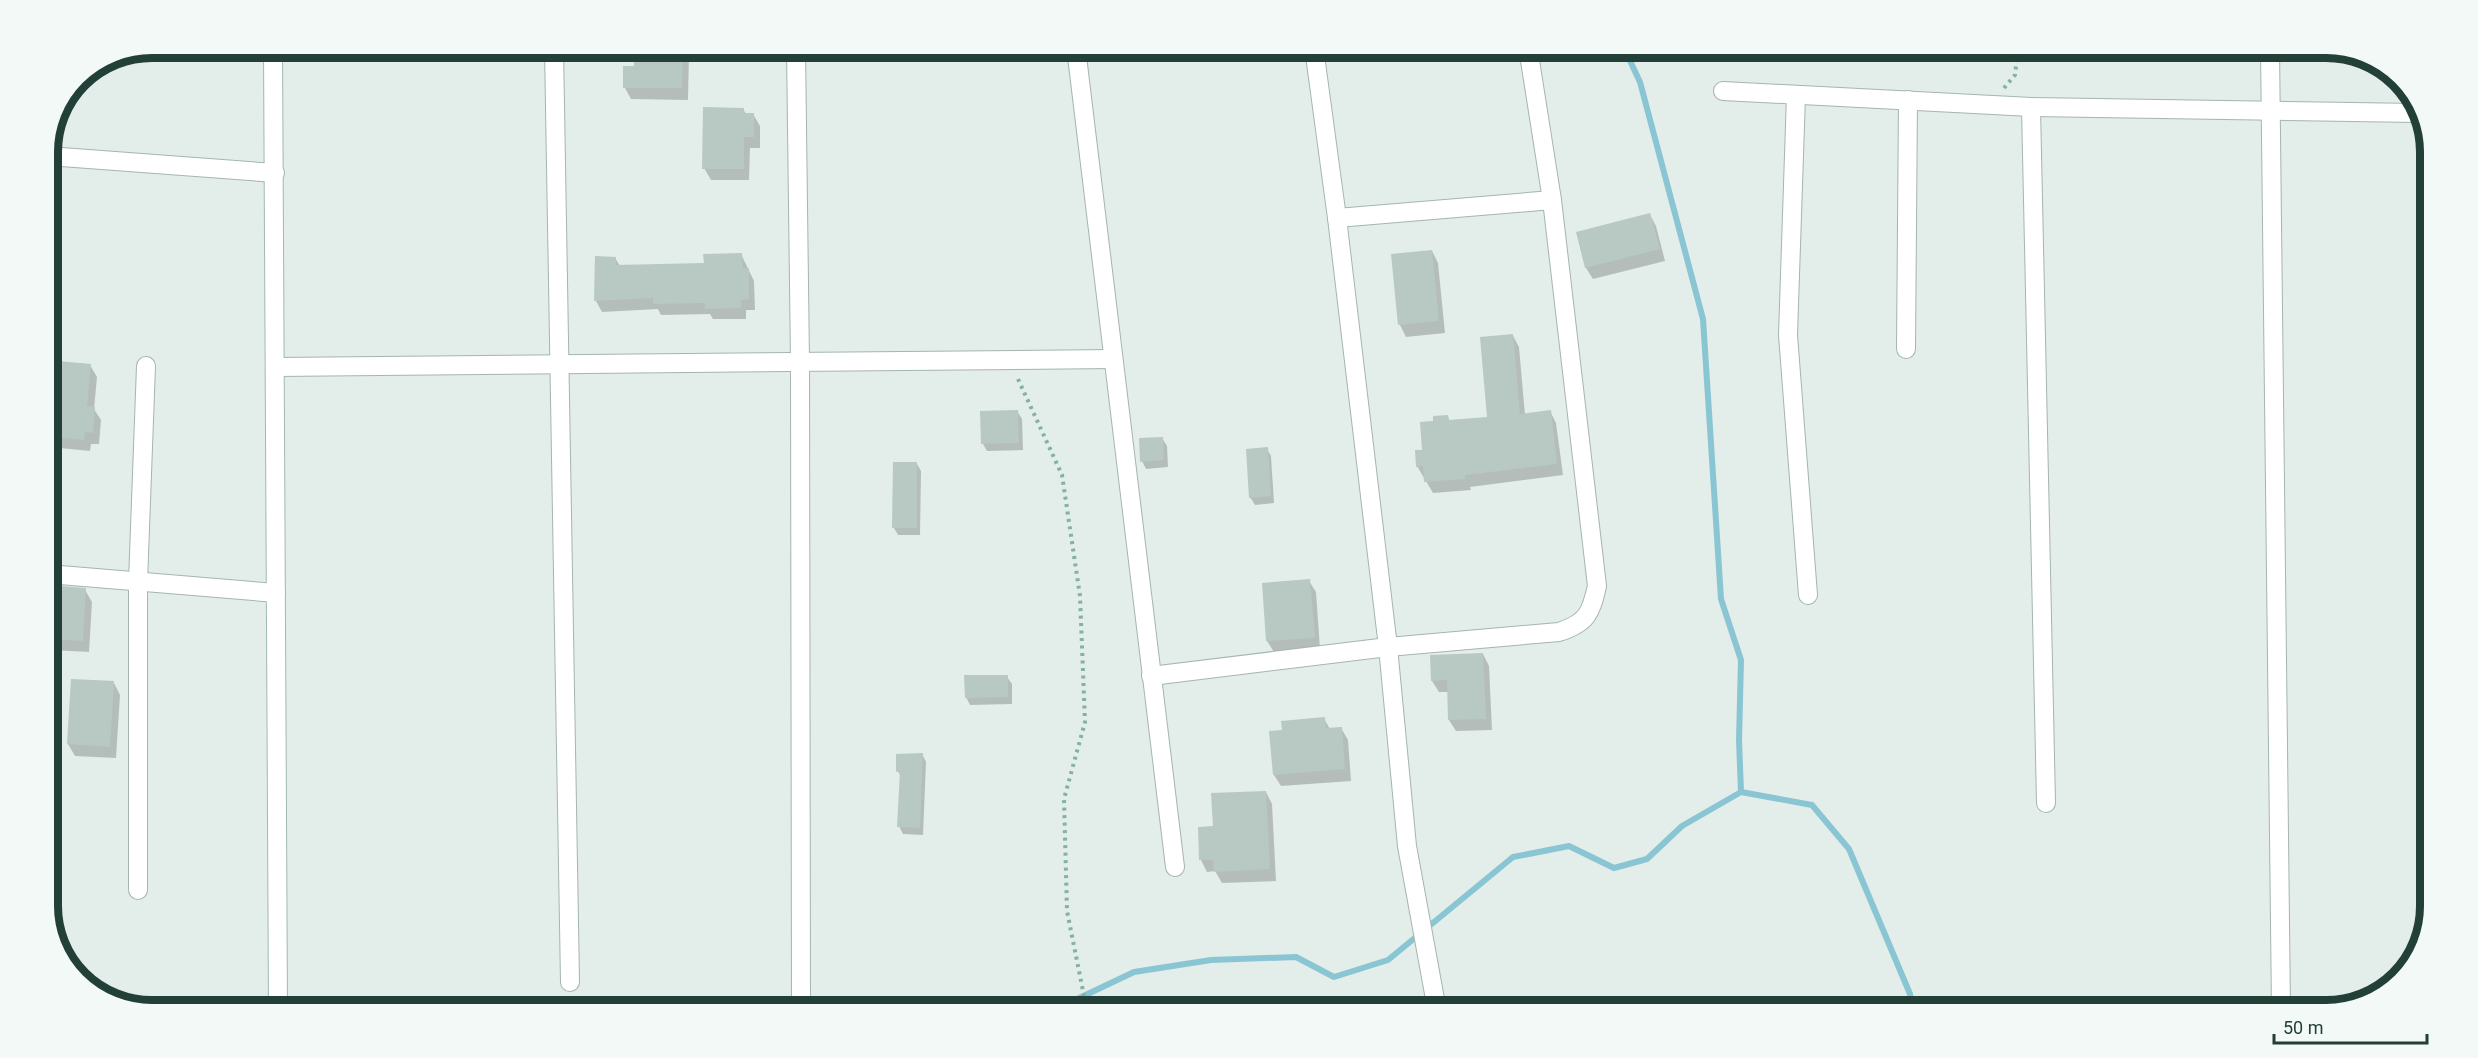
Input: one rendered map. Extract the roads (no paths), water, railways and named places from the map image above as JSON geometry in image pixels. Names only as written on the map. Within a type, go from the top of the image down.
[{"type":"street","points":[[273,59],[278,1000]]},
{"type":"street","points":[[554,59],[570,982]]},
{"type":"street","points":[[796,59],[800,362],[801,1000]]},
{"type":"street","points":[[1077,59],[1175,867]]},
{"type":"street","points":[[1315,59],[1337,218],[1388,647],[1407,846],[1435,1000]]},
{"type":"street","points":[[1151,676],[1388,647],[1559,632],[1573,627],[1587,617],[1598,586],[1552,200],[1530,59]]},
{"type":"street","points":[[2270,59],[2281,1000]]},
{"type":"street","points":[[1723,91],[1990,105],[2410,113]]},
{"type":"street","points":[[1796,95],[1788,335],[1808,595]]},
{"type":"street","points":[[1906,350],[1908,100]]},
{"type":"street","points":[[2031,106],[2046,803]]},
{"type":"street","points":[[59,157],[275,173]]},
{"type":"street","points":[[1337,218],[1552,200]]},
{"type":"street","points":[[276,367],[1113,359]]},
{"type":"street","points":[[138,890],[138,582],[146,366]]},
{"type":"street","points":[[59,575],[276,593]]},
{"type":"waterway","points":[[1629,59],[1640,82],[1703,319],[1721,599],[1741,660],[1739,740],[1741,792]]},
{"type":"waterway","points":[[1075,1000],[1134,972],[1211,960],[1296,957],[1334,977],[1388,960],[1513,857],[1569,846],[1614,868],[1647,859],[1682,826],[1741,792],[1812,805],[1849,849],[1911,1000]]}]
